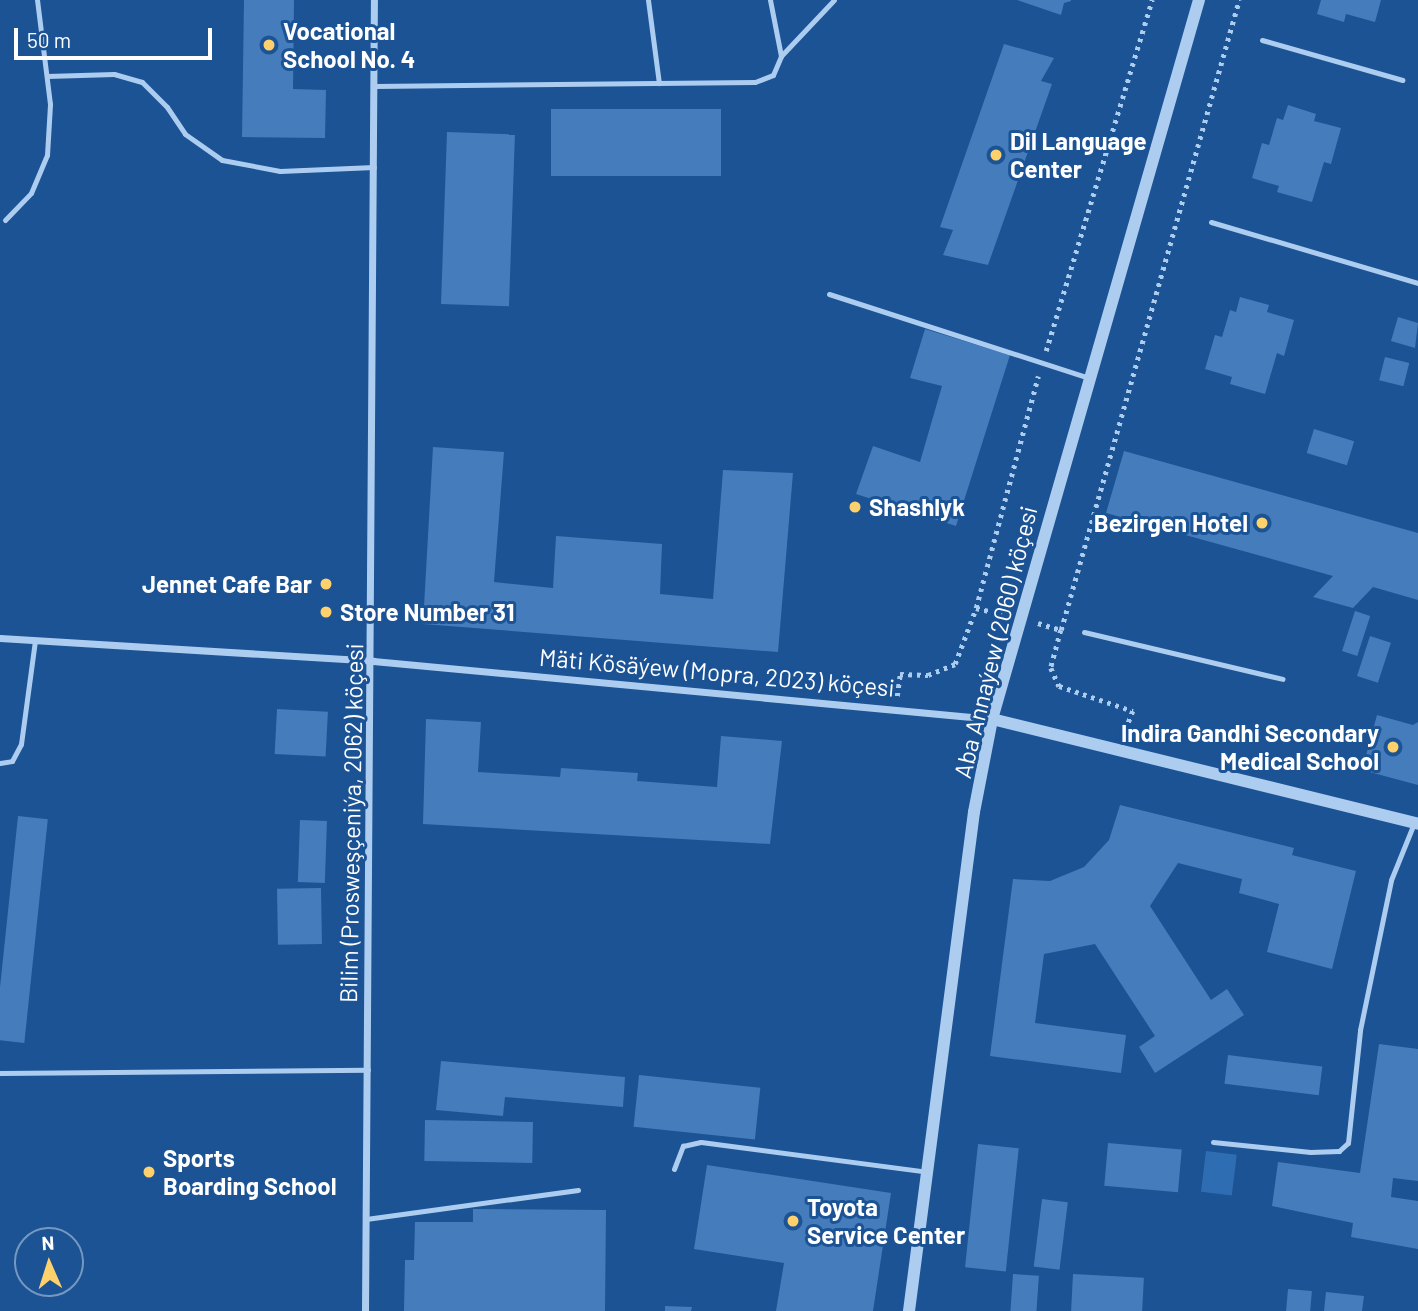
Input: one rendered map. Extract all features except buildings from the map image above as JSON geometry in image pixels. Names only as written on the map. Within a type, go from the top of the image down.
[{"type":"street","name":"Bilim (Prosweşçeniýa, 2062) köçesi","points":[[365,1311],[373,661],[374,0]]},
{"type":"street","name":"Aba Annaýew (2060) köçesi","points":[[909,1311],[974,812],[992,719],[1018,618],[1199,0]]},
{"type":"street","name":"Mäti Kösäýew (Mopra, 2023) köçesi","points":[[0,638],[373,661],[992,719],[1416,823]]},
{"type":"lane","points":[[5,220],[31,193],[47,155],[47,76],[37,0]]},
{"type":"lane","points":[[648,0],[659,83]]},
{"type":"lane","points":[[770,0],[781,56]]},
{"type":"lane","points":[[374,86],[755,82],[773,75],[781,56],[834,0]]},
{"type":"lane","points":[[1262,40],[1402,80]]},
{"type":"lane","points":[[47,76],[114,74],[142,82],[167,107],[186,134],[222,160],[280,171],[374,167]]},
{"type":"lane","points":[[1210,222],[1418,283]]},
{"type":"lane","points":[[829,294],[1090,379]]},
{"type":"lane","points":[[1084,632],[1283,679]]},
{"type":"lane","points":[[0,763],[12,761],[21,744],[35,640]]},
{"type":"lane","points":[[1213,1142],[1310,1152],[1339,1150],[1348,1143],[1360,1030],[1382,921],[1391,880],[1416,823]]},
{"type":"lane","points":[[0,1073],[368,1070]]},
{"type":"lane","points":[[674,1169],[683,1146],[701,1142],[928,1172]]},
{"type":"lane","points":[[366,1219],[578,1189]]},
{"type":"path","points":[[1119,750],[1133,710],[1059,686],[1051,668],[1240,0]]},
{"type":"path","points":[[976,608],[1061,630]]},
{"type":"shaded area","points":[[1206,1151],[1237,1155],[1232,1195],[1201,1192]]},
{"type":"place","name":"Vocational School No. 4","points":[[269,45]]},
{"type":"place","name":"Dil Language Center","points":[[996,155]]},
{"type":"place","name":"Shashlyk","points":[[855,507]]},
{"type":"place","name":"Bezirgen Hotel","points":[[1262,523]]},
{"type":"place","name":"Jennet Cafe Bar","points":[[326,584]]},
{"type":"place","name":"Store Number 31","points":[[326,612]]},
{"type":"place","name":"Indira Gandhi Secondary Medical School","points":[[1393,747]]},
{"type":"place","name":"Sports Boarding School","points":[[149,1172]]},
{"type":"place","name":"Toyota Service Center","points":[[793,1221]]}]
